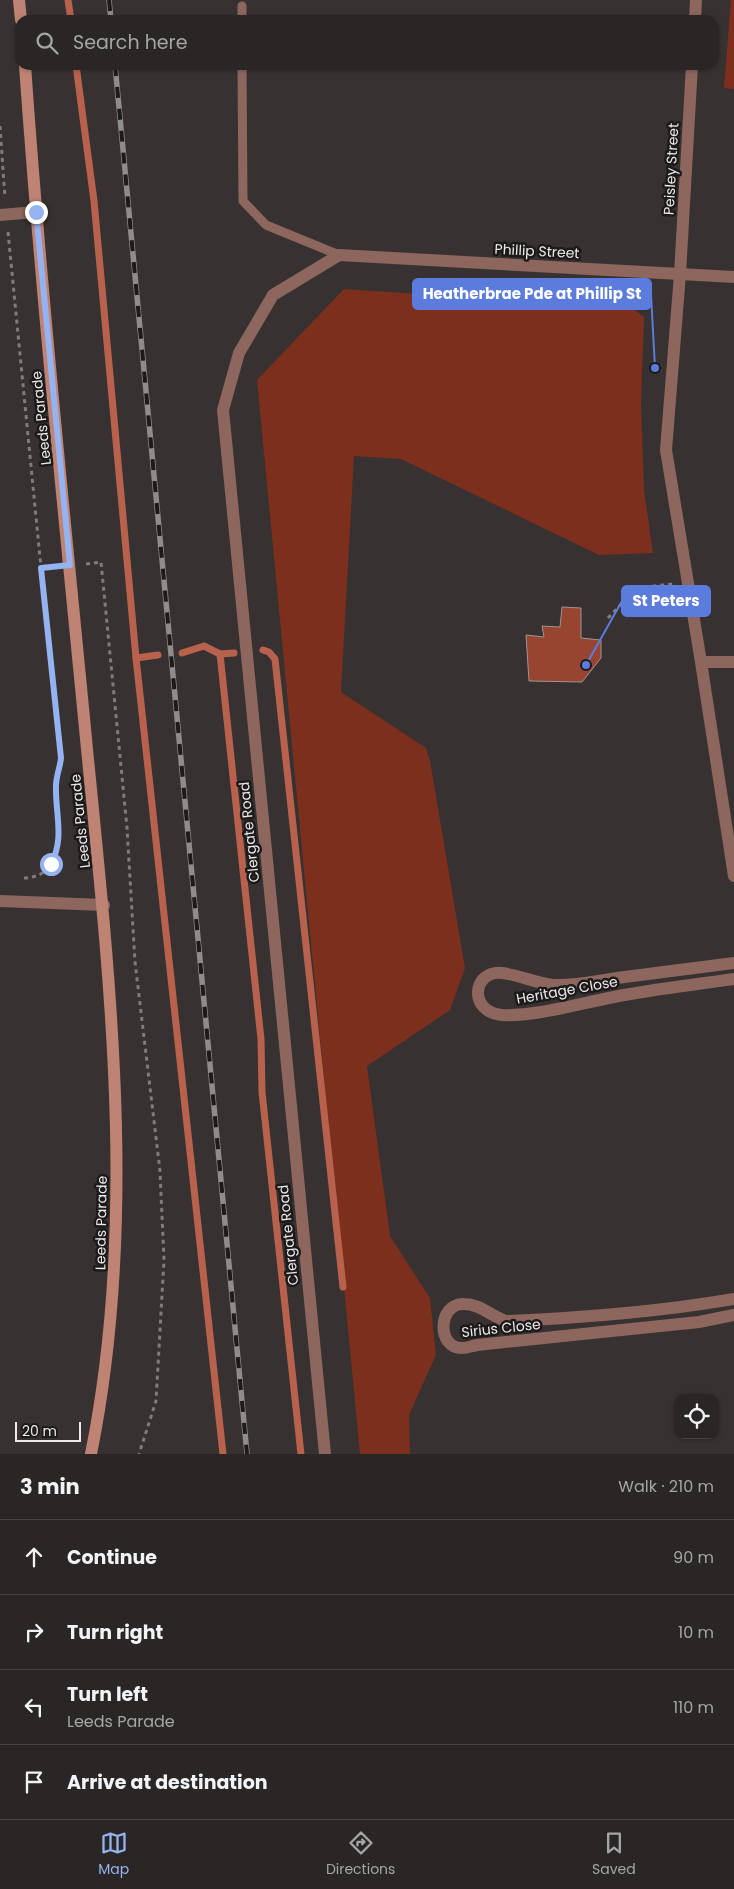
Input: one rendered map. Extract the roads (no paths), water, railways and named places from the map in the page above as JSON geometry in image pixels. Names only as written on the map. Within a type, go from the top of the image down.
[{"type":"main road","points":[[18,0],[20,15]]},
{"type":"main road","name":"Leeds Parade","points":[[25,70],[36,212],[104,905],[117,1154],[116,1252],[108,1357],[91,1454]]},
{"type":"street","points":[[695,15],[696,0]]},
{"type":"street","name":"Peisley Street","points":[[692,70],[680,274],[666,450],[734,876]]},
{"type":"street","points":[[3,215],[36,212]]},
{"type":"street","name":"Phillip Street","points":[[339,254],[734,277]]},
{"type":"street","name":"Clergate Road","points":[[325,1454],[223,410],[239,353],[273,295],[339,254]]},
{"type":"street","points":[[701,662],[734,662]]},
{"type":"street","points":[[0,901],[104,905]]},
{"type":"street","name":"Heritage Close","points":[[734,963],[568,985],[537,983],[502,973],[492,974],[478,986],[477,994],[480,1005],[488,1012],[524,1015],[627,994],[734,979]]},
{"type":"street","name":"Sirius Close","points":[[734,1299],[684,1307],[578,1318],[506,1321],[496,1318],[486,1310],[474,1305],[463,1304],[451,1308],[445,1315],[442,1324],[444,1336],[450,1343],[456,1347],[463,1348],[699,1322],[734,1315]]},
{"type":"lane","points":[[242,6],[242,15]]},
{"type":"lane","points":[[242,70],[243,201],[266,225],[339,254]]},
{"type":"waterway","points":[[68,0],[70,15]]},
{"type":"waterway","points":[[77,70],[94,201],[136,658],[158,655]]},
{"type":"waterway","points":[[182,653],[204,646],[220,654],[234,653]]},
{"type":"waterway","points":[[263,650],[269,652],[275,659],[343,1287]]},
{"type":"waterway","points":[[220,654],[261,1039],[262,1092],[301,1454]]},
{"type":"waterway","points":[[136,658],[223,1454]]},
{"type":"railway","points":[[109,0],[110,15]]},
{"type":"railway","points":[[115,70],[247,1454]]},
{"type":"place","name":"Heatherbrae Pde at Phillip St","points":[[655,368]]},
{"type":"place","name":"St Peters","points":[[586,665]]}]
